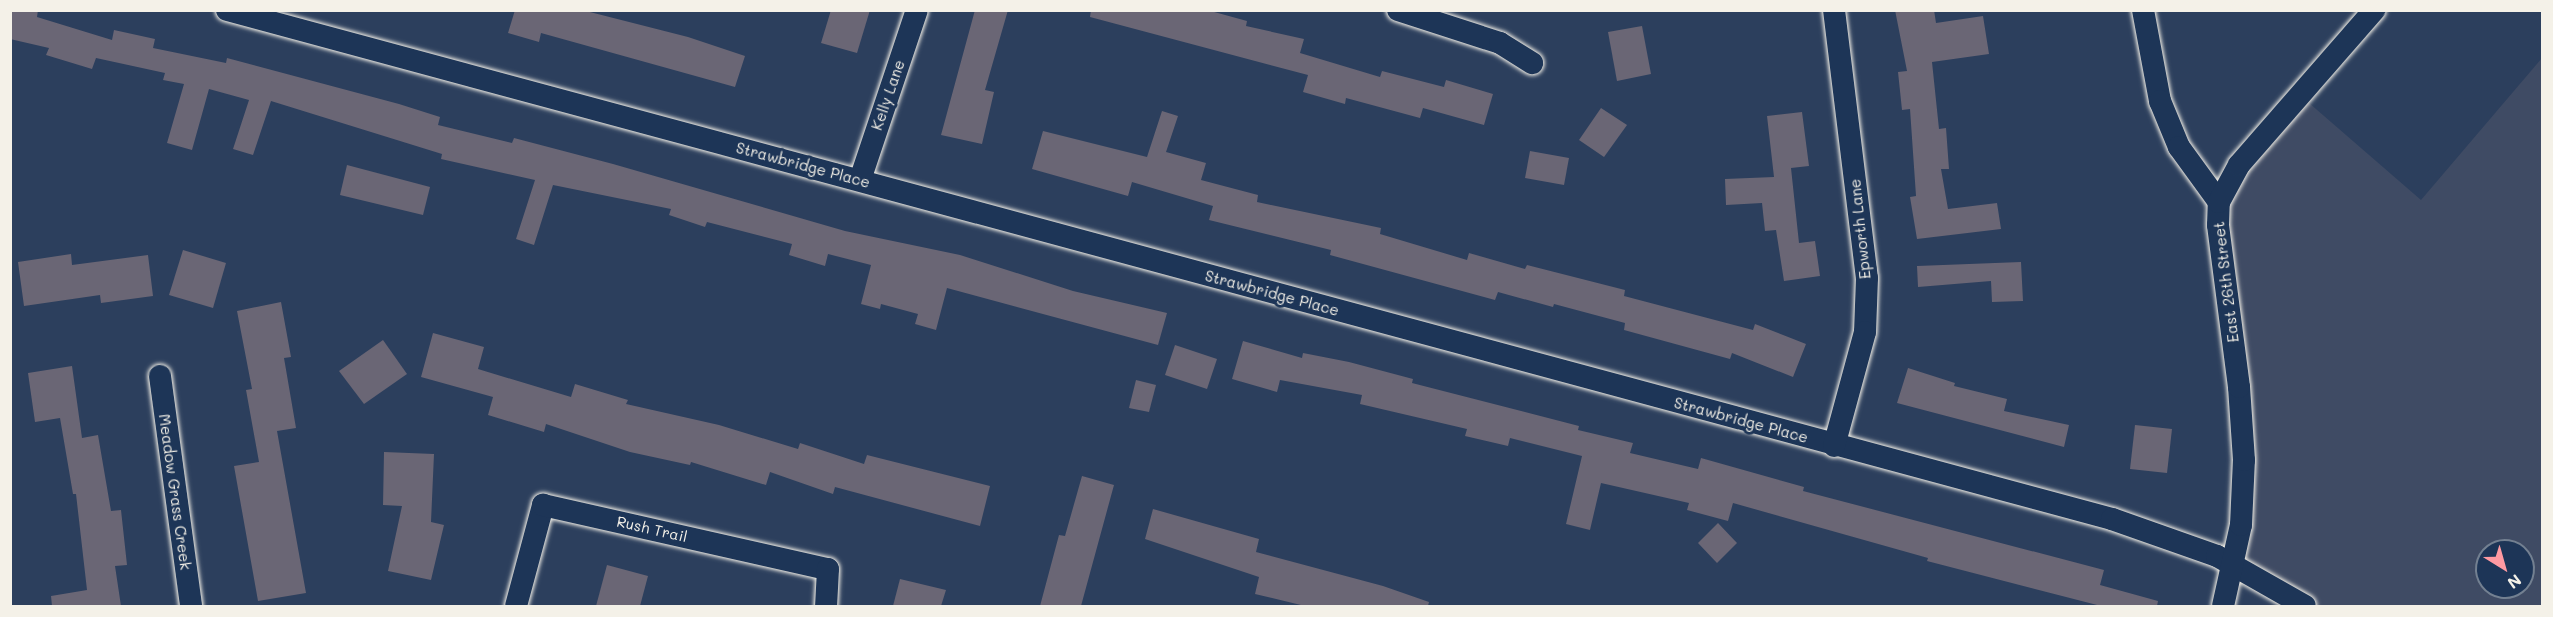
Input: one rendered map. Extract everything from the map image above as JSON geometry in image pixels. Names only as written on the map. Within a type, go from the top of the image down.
[{"type":"street","name":"Strawbridge Place","points":[[227,10],[1834,446],[2112,519],[2217,556],[2305,606]]},
{"type":"street","name":"Kelly Lane","points":[[860,180],[917,10]]},
{"type":"street","points":[[1398,10],[1500,43],[1532,63]]},
{"type":"street","name":"Epworth Lane","points":[[1833,10],[1867,278],[1865,332],[1834,446]]},
{"type":"street","points":[[2143,10],[2160,101],[2179,147],[2219,202]]},
{"type":"street","name":"East 26th Street","points":[[2223,606],[2235,566],[2241,525],[2244,460],[2239,387],[2218,225],[2219,202],[2239,165],[2374,10]]},
{"type":"street","name":"Meadow Grass Creek","points":[[160,376],[191,606]]},
{"type":"street","name":"Rush Trail","points":[[516,606],[543,505],[828,569],[826,606]]},
{"type":"shaded area","points":[[2542,58],[2542,606],[2305,606],[2235,566],[2241,525],[2226,183],[2301,96],[2421,200]]},
{"type":"building","points":[[10,10],[38,10],[37,17],[112,40],[114,30],[155,39],[153,48],[226,63],[227,58],[440,117],[438,125],[512,143],[514,138],[845,231],[960,255],[1073,291],[1167,313],[1158,345],[947,288],[936,330],[915,324],[918,314],[881,304],[880,309],[861,304],[871,265],[828,254],[825,266],[789,255],[792,244],[707,222],[705,227],[669,215],[671,209],[553,185],[534,245],[516,239],[535,180],[441,159],[442,154],[271,101],[253,155],[233,149],[249,100],[209,89],[192,150],[167,143],[184,84],[163,80],[165,73],[96,58],[92,69],[46,55],[49,48],[10,39]]},
{"type":"building","points":[[515,10],[582,10],[688,37],[745,56],[735,87],[541,33],[539,42],[508,33]]},
{"type":"building","points":[[831,10],[870,10],[857,53],[821,43]]},
{"type":"building","points":[[975,10],[1008,10],[985,90],[994,92],[982,144],[941,135]]},
{"type":"building","points":[[1091,10],[1207,10],[1247,21],[1246,26],[1304,39],[1300,53],[1380,77],[1382,71],[1444,87],[1446,80],[1493,94],[1484,125],[1423,108],[1420,118],[1346,98],[1345,104],[1303,92],[1308,75],[1090,17]]},
{"type":"building","points":[[1895,10],[1934,10],[1936,23],[1983,16],[1989,54],[1932,62],[1939,129],[1946,128],[1949,169],[1941,169],[1948,209],[1997,203],[2001,229],[1917,239],[1910,197],[1916,196],[1910,109],[1902,110],[1898,72],[1907,71]]},
{"type":"building","points":[[1642,26],[1651,74],[1617,81],[1608,32]]},
{"type":"building","points":[[1601,108],[1627,125],[1604,157],[1579,140]]},
{"type":"building","points":[[1162,111],[1178,116],[1166,152],[1206,163],[1201,180],[1258,195],[1257,202],[1381,228],[1380,234],[1467,260],[1469,253],[1525,269],[1527,265],[1625,290],[1624,296],[1753,330],[1755,324],[1806,344],[1793,377],[1732,353],[1730,359],[1624,330],[1625,323],[1498,292],[1495,300],[1330,255],[1331,250],[1209,220],[1213,206],[1132,182],[1128,196],[1032,169],[1043,131],[1147,157]]},
{"type":"building","points":[[1802,112],[1809,166],[1791,168],[1799,243],[1815,241],[1820,276],[1784,281],[1776,230],[1765,231],[1762,203],[1726,205],[1725,179],[1774,177],[1767,116]]},
{"type":"building","points":[[1530,151],[1569,158],[1564,185],[1525,178]]},
{"type":"building","points":[[347,165],[430,187],[423,215],[340,195]]},
{"type":"building","points":[[183,250],[226,263],[213,308],[169,295]]},
{"type":"building","points":[[71,254],[72,265],[148,255],[153,296],[101,303],[100,295],[24,306],[18,262]]},
{"type":"building","points":[[2021,262],[2023,301],[1992,302],[1991,281],[1918,287],[1917,266]]},
{"type":"building","points":[[281,302],[291,357],[284,358],[296,428],[277,431],[306,593],[258,601],[234,466],[259,462],[246,390],[252,389],[237,311]]},
{"type":"building","points":[[433,333],[484,347],[478,369],[571,397],[575,384],[628,400],[626,404],[719,425],[798,449],[800,443],[864,464],[867,455],[990,486],[980,526],[835,487],[833,494],[770,472],[766,485],[691,462],[690,465],[630,452],[546,424],[544,432],[488,415],[493,397],[421,377]]},
{"type":"building","points":[[383,340],[407,374],[364,404],[339,371]]},
{"type":"building","points":[[1243,341],[1302,358],[1303,353],[1349,362],[1413,379],[1412,383],[1579,426],[1578,430],[1633,443],[1630,453],[1698,469],[1701,458],[1804,487],[1803,491],[2104,570],[2100,585],[2158,601],[2157,606],[2101,606],[1927,561],[1928,558],[1733,503],[1728,521],[1687,510],[1689,503],[1601,483],[1590,530],[1566,524],[1582,456],[1510,438],[1508,446],[1465,436],[1467,429],[1360,404],[1362,395],[1280,380],[1277,392],[1232,379]]},
{"type":"building","points":[[1175,345],[1217,359],[1207,389],[1165,375]]},
{"type":"building","points":[[72,366],[82,438],[98,435],[111,511],[121,510],[127,565],[115,566],[121,606],[52,606],[51,596],[87,590],[76,494],[73,494],[60,418],[35,422],[28,373]]},
{"type":"building","points":[[1908,368],[1955,383],[1954,386],[2007,399],[2004,411],[2069,425],[2064,447],[1897,403]]},
{"type":"building","points":[[1136,380],[1156,385],[1149,412],[1129,408]]},
{"type":"building","points":[[2135,425],[2172,429],[2167,473],[2130,469]]},
{"type":"building","points":[[384,452],[434,454],[431,522],[444,525],[431,580],[388,571],[402,506],[383,505]]},
{"type":"building","points":[[1082,476],[1114,485],[1081,606],[1040,606],[1059,535],[1065,536]]},
{"type":"building","points":[[1153,509],[1259,539],[1256,552],[1383,586],[1429,602],[1428,606],[1305,606],[1255,594],[1259,577],[1145,539]]},
{"type":"building","points":[[1718,523],[1737,543],[1717,563],[1698,543]]},
{"type":"building","points":[[607,565],[648,576],[640,606],[596,606]]},
{"type":"building","points":[[900,579],[946,590],[941,606],[893,606]]}]
